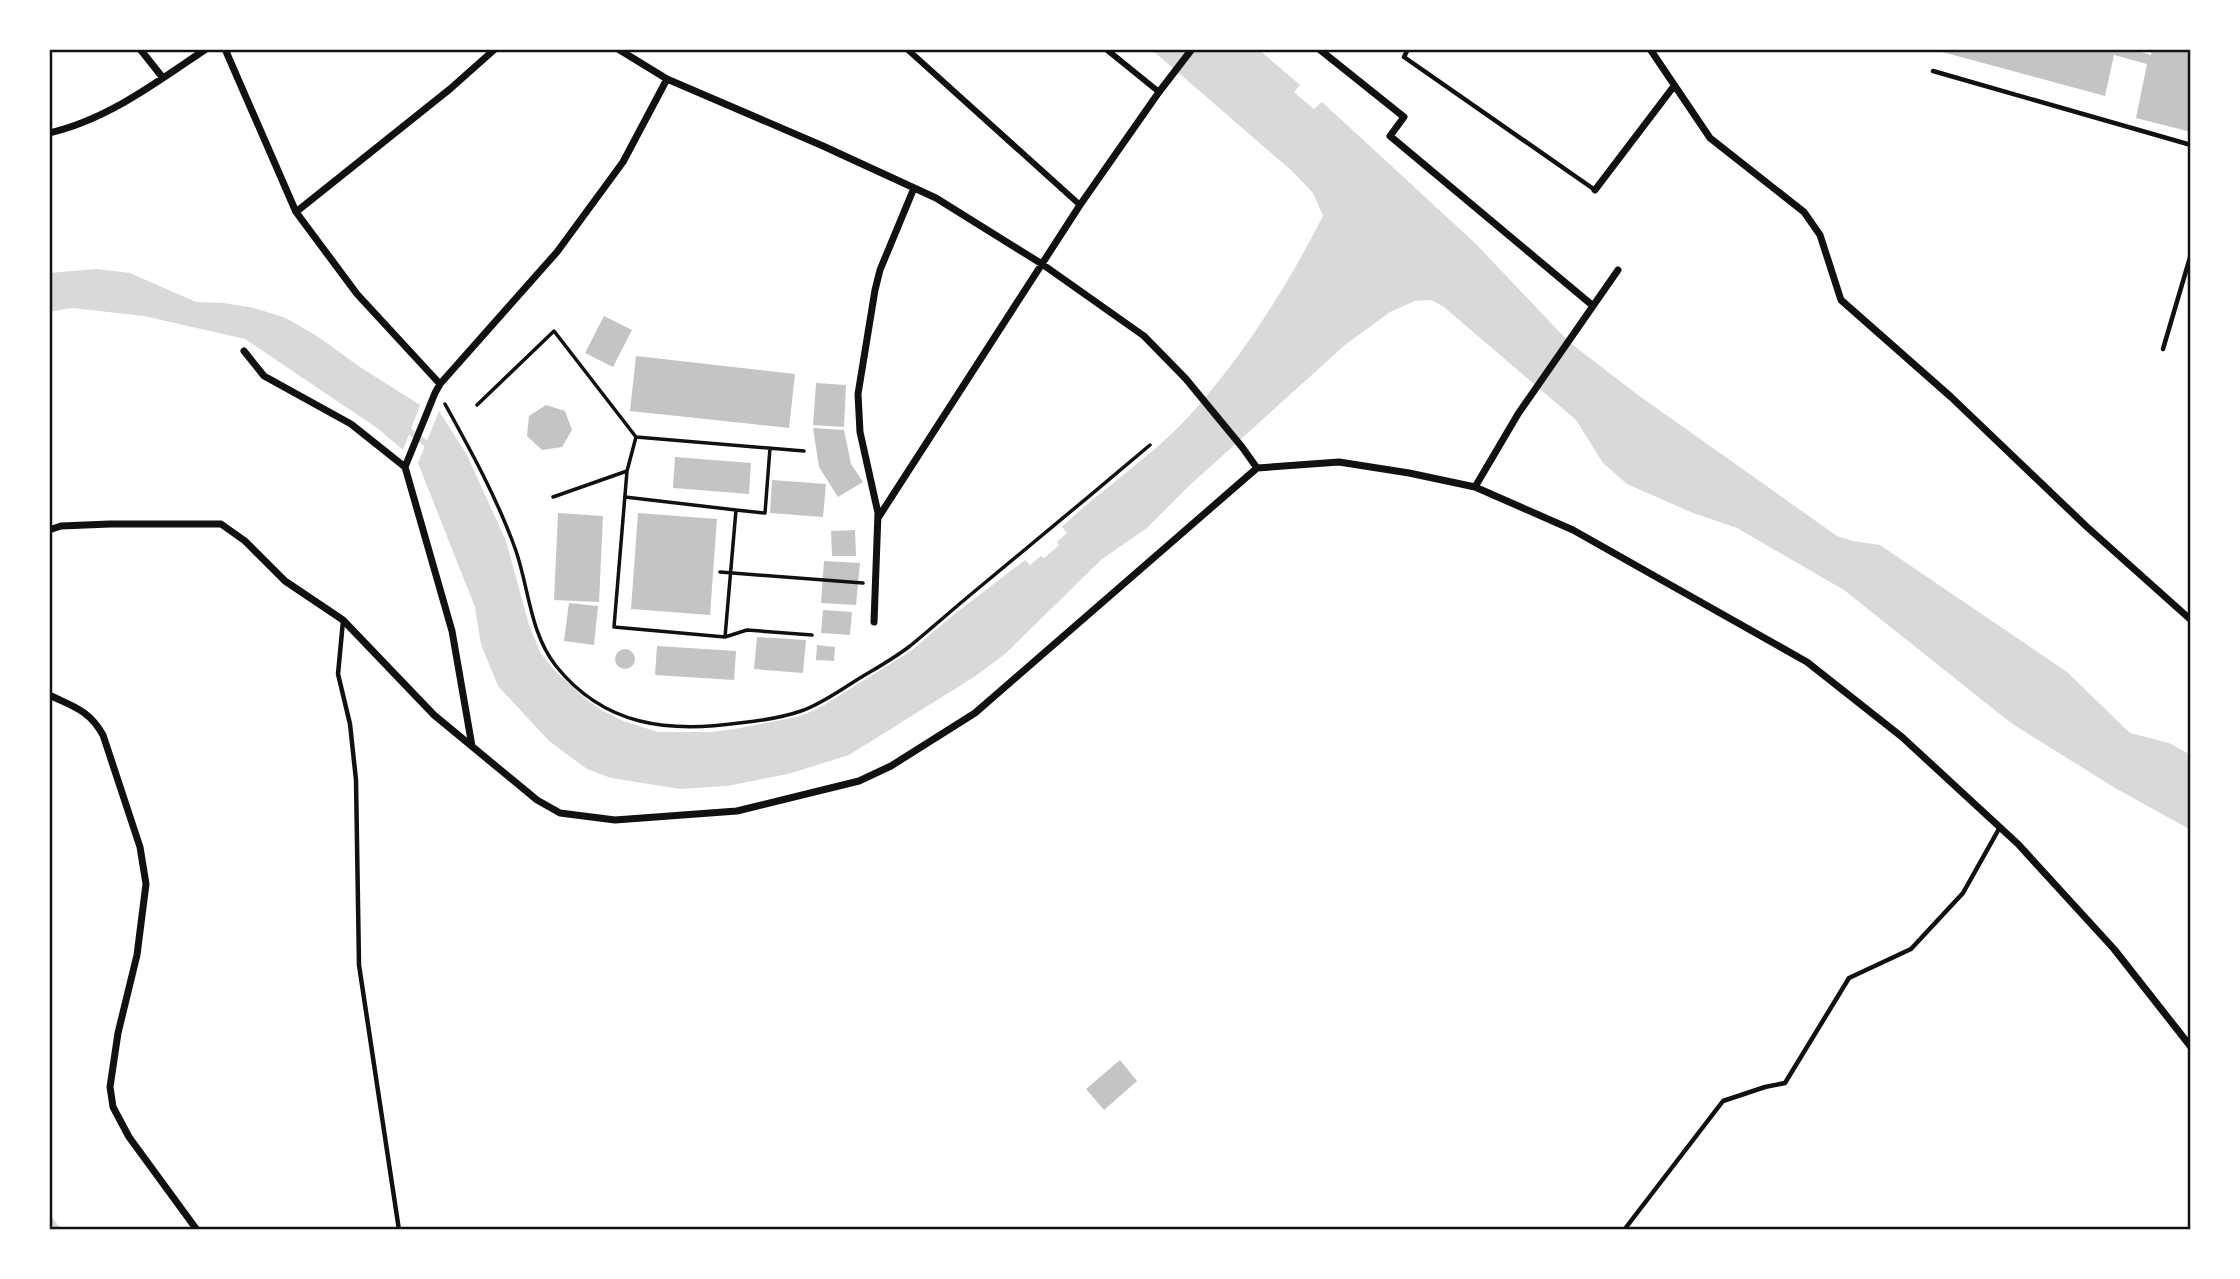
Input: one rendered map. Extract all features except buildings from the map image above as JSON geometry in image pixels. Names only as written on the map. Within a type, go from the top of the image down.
[{"type":"street","points":[[140,49],[163,78]]},
{"type":"street","points":[[49,132],[104,114],[206,49]]},
{"type":"street","points":[[225,49],[296,212],[357,294],[440,384]]},
{"type":"street","points":[[296,212],[450,89],[495,49]]},
{"type":"street","points":[[618,49],[667,79],[936,198],[1042,264],[1144,336],[1186,379],[1257,468]]},
{"type":"street","points":[[907,49],[1080,205]]},
{"type":"street","points":[[1106,49],[1161,89]]},
{"type":"street","points":[[878,518],[1080,205],[1192,49]]},
{"type":"street","points":[[1319,49],[1404,117],[1390,136],[1592,305]]},
{"type":"street","points":[[1650,49],[1710,138],[1804,212],[1820,234],[1841,300],[1951,397],[2087,527],[2191,620]]},
{"type":"street","points":[[405,467],[440,384],[565,241],[623,163],[667,79]]},
{"type":"street","points":[[1595,190],[1674,86]]},
{"type":"street","points":[[874,622],[878,518],[860,432],[858,394],[880,270],[914,188]]},
{"type":"street","points":[[1475,487],[1518,414],[1618,270]]},
{"type":"street","points":[[244,351],[264,376],[351,424],[405,467],[452,631],[473,747]]},
{"type":"street","points":[[49,530],[61,526],[98,524],[221,524],[244,541],[285,581],[343,620],[434,715],[547,806],[560,813],[615,820],[737,811],[859,781],[891,766],[975,713],[1257,468],[1339,462],[1409,472],[1475,487],[1573,530],[1807,662],[1902,737],[2000,827],[2115,948],[2191,1047]]},
{"type":"street","points":[[49,695],[87,714],[95,721],[103,735],[140,847],[146,884],[136,955],[118,1033],[110,1087],[114,1107],[129,1137],[197,1230]]},
{"type":"lane","points":[[1408,49],[1404,57],[1595,190]]},
{"type":"lane","points":[[1933,71],[2191,145]]},
{"type":"lane","points":[[2163,349],[2191,254]]},
{"type":"lane","points":[[343,620],[338,674],[350,724],[356,780],[359,965],[399,1230]]},
{"type":"lane","points":[[1624,1230],[1723,1101],[1785,1083],[1849,978],[1911,949],[1963,893],[2000,827]]},
{"type":"path","points":[[477,405],[554,331],[636,437],[804,451]]},
{"type":"path","points":[[445,404],[472,452],[510,537],[536,625],[551,659],[569,679],[618,714],[658,726],[683,728],[756,721],[801,711],[833,695],[908,647],[1150,445]]},
{"type":"path","points":[[636,437],[627,471],[614,627],[725,637],[747,630],[812,635]]},
{"type":"path","points":[[625,497],[765,513],[770,448]]},
{"type":"path","points":[[553,497],[627,471]]},
{"type":"path","points":[[725,637],[736,510]]},
{"type":"path","points":[[720,572],[876,584]]},
{"type":"shaded area","points":[[1151,49],[1258,49],[1300,85],[1294,92],[1314,109],[1322,102],[1475,243],[1569,342],[1638,395],[1837,536],[1880,545],[2067,672],[2130,733],[2169,743],[2191,755],[2191,830],[2115,788],[2011,723],[1844,590],[1737,528],[1693,513],[1627,484],[1603,463],[1576,420],[1444,307],[1431,300],[1415,301],[1390,312],[1345,345],[1191,484],[1147,528],[1102,559],[1005,654],[974,677],[849,755],[788,774],[727,786],[680,789],[611,778],[587,769],[549,741],[498,686],[481,644],[475,607],[418,463],[439,411],[466,453],[506,541],[529,625],[541,654],[557,673],[587,700],[623,721],[658,732],[735,729],[801,716],[821,707],[911,651],[1025,560],[1030,565],[1041,556],[1044,558],[1059,545],[1057,542],[1067,533],[1062,527],[1160,445],[1210,392],[1263,320],[1323,216],[1313,193],[1292,171]]},
{"type":"shaded area","points":[[97,269],[130,273],[196,302],[254,308],[286,318],[317,336],[420,405],[403,450],[377,428],[245,339],[144,316],[72,308],[49,312],[49,273]]},
{"type":"waterway","points":[[404,427],[432,448]]},
{"type":"waterway","points":[[49,1218],[58,1230]]}]
